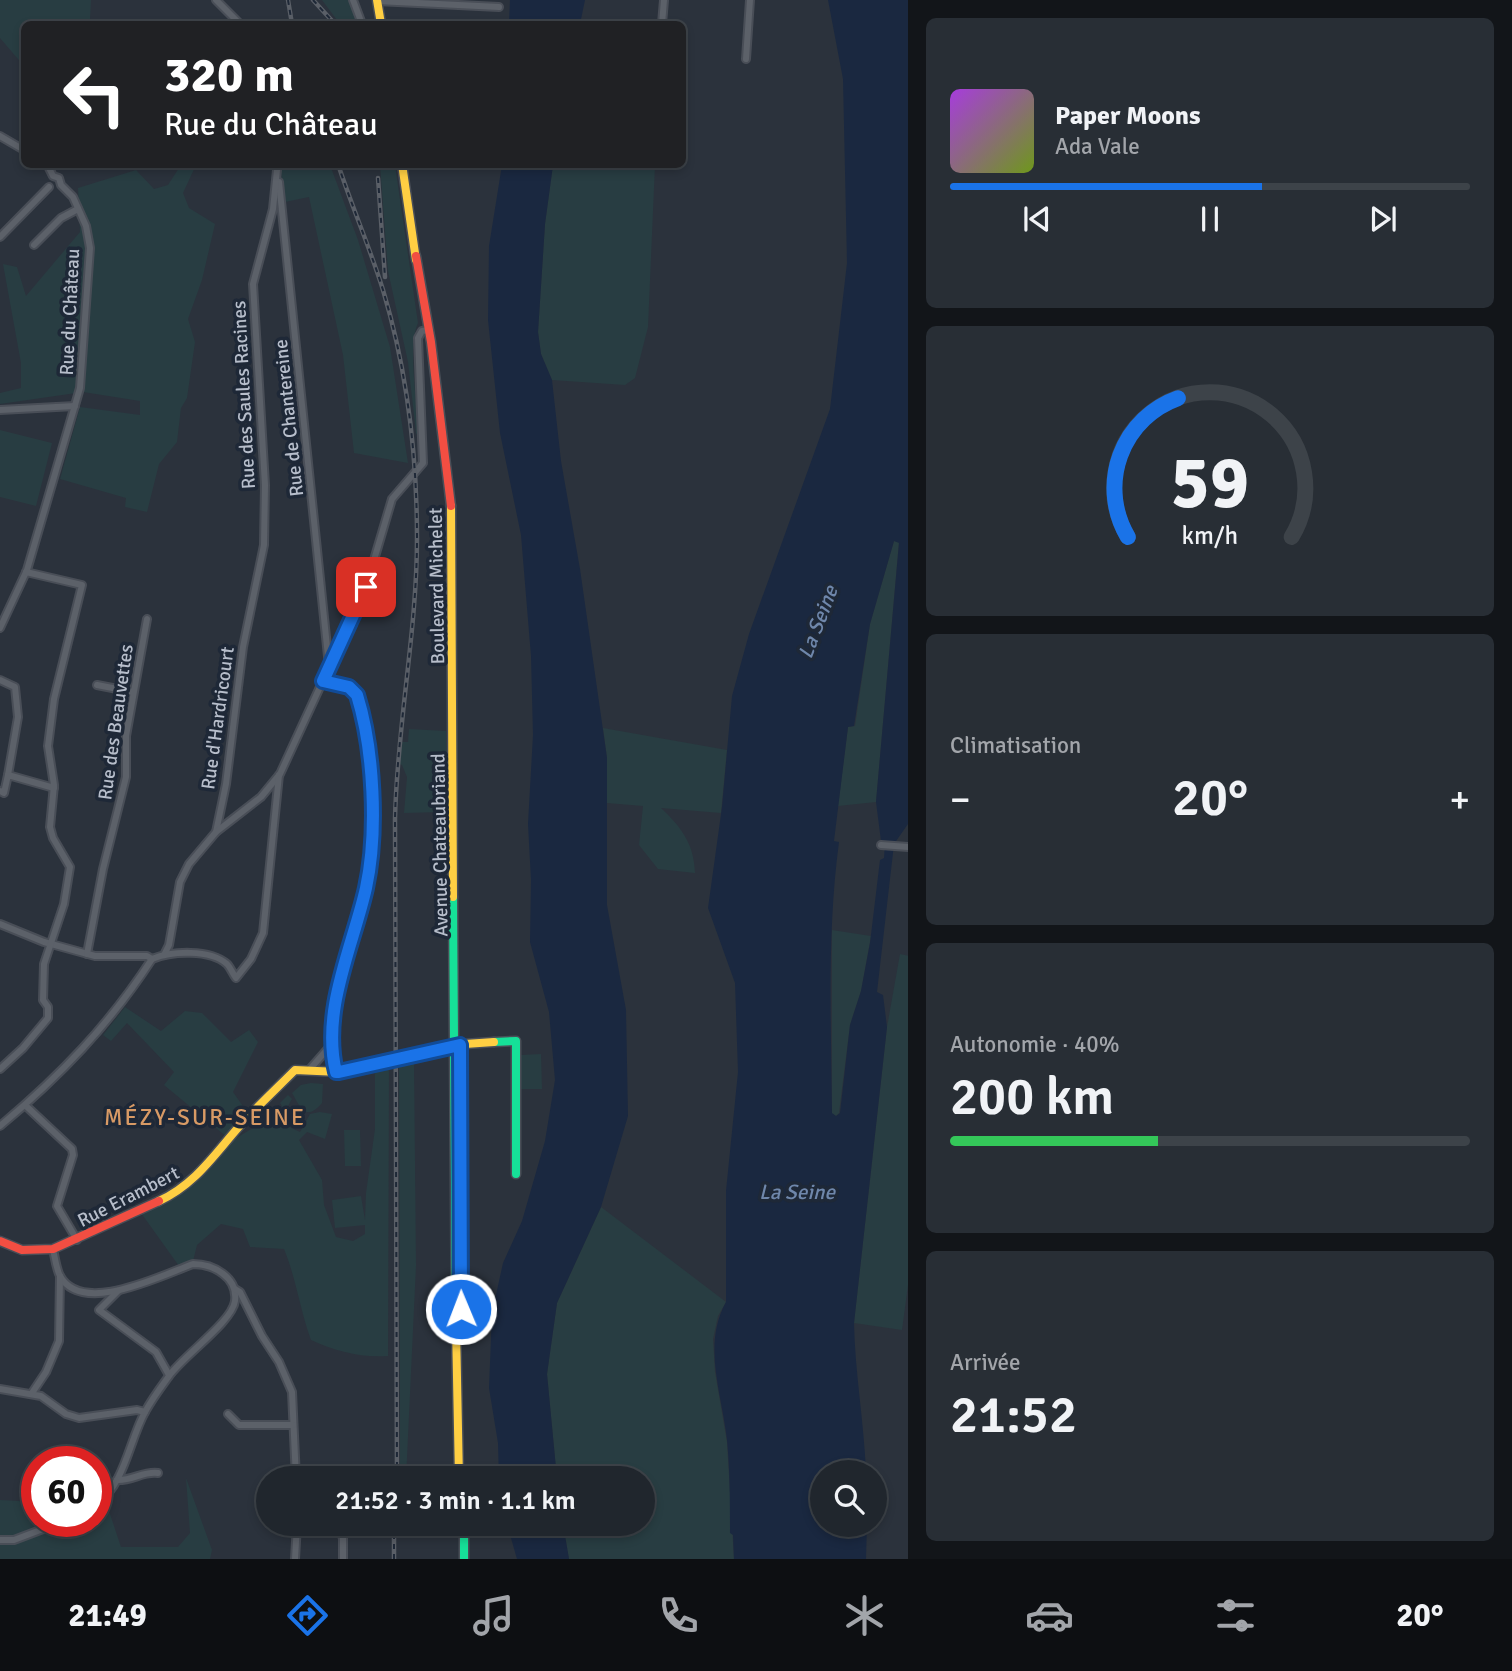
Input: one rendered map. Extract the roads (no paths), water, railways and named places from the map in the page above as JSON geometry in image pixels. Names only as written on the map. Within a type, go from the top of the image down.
[{"type":"main road","points":[[377,1],[380,21]]},
{"type":"main road","name":"Boulevard Michelet","points":[[403,168],[451,498],[453,731]]},
{"type":"main road","name":"Avenue Chateaubriand","points":[[453,731],[461,1466]]},
{"type":"main road","points":[[310,1069],[337,1072],[457,1046],[516,1041],[516,1174]]},
{"type":"main road","name":"Rue Erambert","points":[[0,1241],[22,1250],[52,1249],[179,1192],[201,1174],[245,1121],[295,1070],[310,1069]]},
{"type":"main road","points":[[462,1536],[462,1559]]},
{"type":"street","points":[[216,0],[237,21]]},
{"type":"street","points":[[353,0],[361,21]]},
{"type":"street","points":[[662,21],[664,0]]},
{"type":"street","points":[[746,59],[750,0]]},
{"type":"street","points":[[377,1],[499,7]]},
{"type":"street","points":[[0,136],[21,148]]},
{"type":"street","name":"Rue du Château","points":[[0,628],[26,571],[80,388],[90,268],[89,237],[72,194],[61,185],[60,179],[53,176],[49,168]]},
{"type":"street","name":"Rue des Saules Racines","points":[[248,620],[264,545],[265,518],[253,284],[273,209],[277,168]]},
{"type":"street","name":"Rue de Chantereine","points":[[277,168],[329,668]]},
{"type":"street","points":[[50,187],[48,181],[53,176]]},
{"type":"street","points":[[50,187],[55,189],[61,185]]},
{"type":"street","points":[[0,237],[50,187]]},
{"type":"street","points":[[34,245],[61,218],[78,209]]},
{"type":"street","points":[[164,955],[169,945],[181,877],[218,827],[261,797],[279,774],[369,579],[393,499],[420,469],[424,459],[418,343],[419,335],[427,330]]},
{"type":"street","points":[[0,410],[75,406]]},
{"type":"street","points":[[0,1069],[23,1048],[48,1018],[48,1007],[43,1000],[44,964],[53,944],[70,867],[53,838],[50,827],[54,788],[48,746],[54,699],[82,585],[26,571]]},
{"type":"street","name":"Rue des Beauvettes","points":[[87,954],[103,869],[126,777],[126,736],[147,619]]},
{"type":"street","name":"Rue d'Hardricourt","points":[[218,827],[248,620]]},
{"type":"street","points":[[0,680],[15,687],[18,717],[9,775],[4,793],[0,792]]},
{"type":"street","points":[[323,681],[349,687],[357,695],[374,803],[366,887],[338,990],[332,1044],[337,1072]]},
{"type":"street","points":[[97,685],[133,692]]},
{"type":"street","points":[[0,924],[87,954],[152,958],[164,955],[208,954],[226,964],[236,978],[251,959],[262,933],[279,774]]},
{"type":"street","points":[[9,775],[54,788]]},
{"type":"street","points":[[881,845],[908,847]]},
{"type":"street","points":[[0,1126],[102,1030],[152,958]]},
{"type":"street","points":[[310,1069],[332,1044]]},
{"type":"street","points":[[25,1105],[72,1149],[73,1155],[57,1206],[77,1240]]},
{"type":"street","points":[[32,1393],[46,1372],[59,1341],[60,1276],[52,1249]]},
{"type":"street","points":[[60,1276],[73,1290],[87,1294],[118,1291],[193,1264],[206,1264],[222,1273],[235,1289],[235,1300],[227,1319],[183,1359],[145,1412],[112,1487]]},
{"type":"street","points":[[235,1289],[240,1292],[262,1336],[279,1362],[292,1392],[295,1466]]},
{"type":"street","points":[[118,1291],[99,1310],[156,1352],[169,1375]]},
{"type":"street","points":[[0,1389],[41,1396],[66,1414],[79,1418],[137,1410],[145,1412]]},
{"type":"street","points":[[228,1414],[239,1425],[293,1425]]},
{"type":"street","points":[[117,1480],[128,1481],[149,1472],[158,1473]]},
{"type":"street","points":[[295,1559],[296,1536]]},
{"type":"street","points":[[342,1536],[343,1559]]},
{"type":"street","points":[[0,1540],[22,1537]]},
{"type":"water","points":[[510,0],[585,0],[581,21],[509,21]]},
{"type":"water","name":"La Seine","points":[[828,0],[908,0],[908,824],[894,844],[877,992],[883,995],[887,1027],[854,1323],[865,1460],[810,1460],[810,1537],[867,1537],[866,1559],[734,1559],[733,1535],[730,1533],[727,1440],[714,1352],[719,1318],[726,1302],[726,1191],[738,1072],[735,983],[708,908],[722,807],[732,696],[749,634],[830,409],[847,263],[843,79]],"holes":[[[894,541],[899,543],[876,802],[881,841],[885,843],[884,858],[880,860],[870,943],[861,991],[850,1025],[840,1113],[836,1116],[832,1113],[831,978],[839,842],[834,841],[848,727],[854,726],[870,624]]]},
{"type":"water","points":[[502,168],[553,168],[545,224],[538,332],[541,354],[552,380],[561,461],[580,569],[607,758],[607,905],[626,1010],[628,1116],[601,1207],[557,1303],[547,1374],[556,1466],[499,1466],[498,1443],[489,1388],[492,1313],[503,1263],[522,1221],[545,1141],[555,1080],[549,1012],[530,942],[528,824],[533,735],[531,656],[521,535],[500,433],[488,320],[489,246]]},
{"type":"water","points":[[510,1536],[565,1536],[569,1559],[517,1559]]},
{"type":"railway","points":[[288,0],[292,21]]},
{"type":"railway","points":[[313,0],[332,21]]},
{"type":"railway","points":[[339,168],[391,320],[409,413],[417,507],[414,608],[399,749],[395,819],[397,1466]]},
{"type":"railway","points":[[378,178],[385,277]]},
{"type":"railway","points":[[394,1536],[394,1559]]},
{"type":"district","name":"MÉZY-SUR-SEINE","points":[[205,1117]]}]
